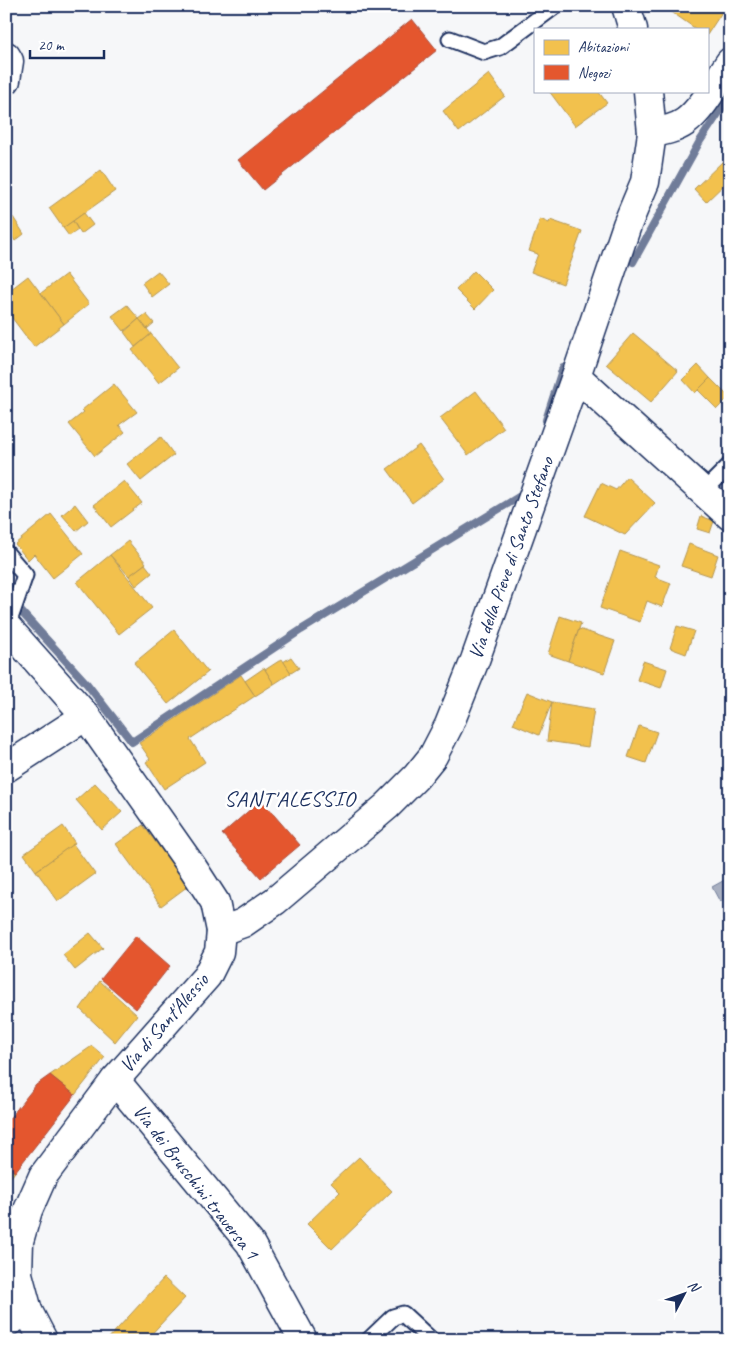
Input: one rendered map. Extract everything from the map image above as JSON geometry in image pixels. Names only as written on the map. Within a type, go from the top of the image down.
[{"type":"street","points":[[626,6],[633,28]]},
{"type":"street","points":[[6,56],[9,61],[6,80]]},
{"type":"street","points":[[708,92],[730,62]]},
{"type":"street","name":"Via della Pieve di Santo Stefano","points":[[221,931],[244,923],[274,901],[387,806],[416,777],[433,756],[449,725],[475,660],[576,376],[627,225],[645,182],[652,133],[648,92]]},
{"type":"street","points":[[652,133],[670,129],[686,121],[708,92]]},
{"type":"street","points":[[576,376],[730,516]]},
{"type":"street","name":"Via di Sant'Alessio","points":[[6,627],[86,716],[215,902],[221,931],[219,952],[207,976],[115,1080],[43,1176],[28,1210],[19,1241],[17,1317],[42,1340]]},
{"type":"street","points":[[6,768],[86,716]]},
{"type":"street","name":"Via dei Bruschini traversa 1","points":[[115,1080],[250,1243],[303,1340]]},
{"type":"lane","points":[[450,39],[484,52],[500,47],[554,6]]},
{"type":"lane","points":[[703,492],[730,465]]},
{"type":"lane","points":[[6,553],[25,575],[6,627]]},
{"type":"lane","points":[[369,1340],[393,1317],[403,1314],[431,1340]]},
{"type":"water","points":[[730,877],[730,897],[720,902],[712,887]]},
{"type":"building: Abitazioni","points":[[663,6],[726,6],[708,33],[708,28],[695,28]]},
{"type":"building: Abitazioni","points":[[489,74],[505,96],[459,132],[443,111]]},
{"type":"building: Abitazioni","points":[[550,92],[599,92],[607,103],[575,126]]},
{"type":"building: Abitazioni","points":[[723,161],[730,168],[730,179],[706,202],[694,189]]},
{"type":"building: Abitazioni","points":[[101,170],[115,191],[63,228],[49,208]]},
{"type":"building: Abitazioni","points":[[84,213],[93,225],[81,234],[73,221]]},
{"type":"building: Abitazioni","points":[[13,217],[24,234],[15,241],[6,228],[6,222]]},
{"type":"building: Abitazioni","points":[[540,219],[549,223],[550,220],[582,231],[563,284],[531,272],[538,254],[529,251]]},
{"type":"building: Abitazioni","points":[[73,221],[78,230],[69,236],[63,228]]},
{"type":"building: Abitazioni","points":[[158,271],[169,284],[152,297],[142,283]]},
{"type":"building: Abitazioni","points":[[474,271],[493,290],[475,309],[456,290]]},
{"type":"building: Abitazioni","points":[[66,274],[89,304],[64,324],[41,293]]},
{"type":"building: Abitazioni","points":[[28,276],[64,324],[34,347],[6,310],[6,293]]},
{"type":"building: Abitazioni","points":[[127,305],[139,319],[124,331],[112,316]]},
{"type":"building: Abitazioni","points":[[146,314],[154,323],[147,329],[139,319]]},
{"type":"building: Abitazioni","points":[[139,319],[151,334],[135,347],[124,332]]},
{"type":"building: Abitazioni","points":[[633,333],[678,371],[651,402],[606,364]]},
{"type":"building: Abitazioni","points":[[151,334],[178,368],[159,383],[132,350]]},
{"type":"building: Abitazioni","points":[[698,365],[710,378],[695,393],[683,380]]},
{"type":"building: Abitazioni","points":[[710,378],[729,397],[717,409],[698,390]]},
{"type":"building: Abitazioni","points":[[114,384],[137,412],[119,425],[125,432],[95,456],[69,424],[84,412],[82,410]]},
{"type":"building: Abitazioni","points":[[476,391],[504,428],[468,455],[440,418]]},
{"type":"building: Abitazioni","points":[[161,437],[174,455],[141,481],[127,464]]},
{"type":"building: Abitazioni","points":[[419,445],[444,479],[412,503],[387,469]]},
{"type":"building: Abitazioni","points":[[627,477],[655,503],[625,535],[585,516],[601,483],[616,490]]},
{"type":"building: Abitazioni","points":[[124,481],[142,503],[111,527],[94,505]]},
{"type":"building: Abitazioni","points":[[75,504],[88,521],[76,531],[62,515]]},
{"type":"building: Abitazioni","points":[[51,514],[83,554],[53,578],[34,554],[28,560],[15,544]]},
{"type":"building: Abitazioni","points":[[701,516],[714,521],[710,533],[697,529]]},
{"type":"building: Abitazioni","points":[[128,541],[146,563],[129,576],[110,555]]},
{"type":"building: Abitazioni","points":[[689,544],[718,555],[711,576],[681,566]]},
{"type":"building: Abitazioni","points":[[620,551],[659,565],[655,577],[671,583],[662,607],[647,601],[640,622],[600,608]]},
{"type":"building: Abitazioni","points":[[110,555],[152,608],[119,634],[77,582]]},
{"type":"building: Abitazioni","points":[[145,564],[152,573],[136,586],[129,576]]},
{"type":"building: Abitazioni","points":[[560,616],[581,623],[568,661],[548,654]]},
{"type":"building: Abitazioni","points":[[677,626],[694,631],[686,654],[670,648]]},
{"type":"building: Abitazioni","points":[[579,629],[615,641],[604,673],[568,661]]},
{"type":"building: Abitazioni","points":[[174,630],[208,672],[168,704],[134,663]]},
{"type":"building: Abitazioni","points":[[291,657],[299,668],[291,673],[283,662]]},
{"type":"building: Abitazioni","points":[[282,659],[291,673],[274,684],[265,670]]},
{"type":"building: Abitazioni","points":[[643,661],[667,669],[661,688],[637,680]]},
{"type":"building: Abitazioni","points":[[264,668],[274,684],[255,696],[245,681]]},
{"type":"building: Abitazioni","points":[[241,675],[255,696],[190,739],[205,762],[164,789],[146,762],[150,759],[139,743]]},
{"type":"building: Abitazioni","points":[[527,692],[552,702],[539,735],[513,724]]},
{"type":"building: Abitazioni","points":[[552,702],[594,709],[588,747],[547,741]]},
{"type":"building: Abitazioni","points":[[639,726],[657,732],[646,763],[628,757]]},
{"type":"building: Abitazioni","points":[[95,783],[122,812],[102,830],[76,800]]},
{"type":"building: Abitazioni","points":[[143,825],[188,886],[161,906],[116,844]]},
{"type":"building: Abitazioni","points":[[63,826],[75,843],[36,871],[24,854]]},
{"type":"building: Abitazioni","points":[[73,844],[95,874],[58,901],[36,871]]},
{"type":"building: Abitazioni","points":[[90,933],[103,948],[75,970],[63,955]]},
{"type":"building: Abitazioni","points":[[100,981],[137,1015],[115,1042],[80,1009]]},
{"type":"building: Abitazioni","points":[[92,1046],[105,1057],[75,1095],[50,1075]]},
{"type":"building: Abitazioni","points":[[359,1157],[392,1191],[332,1249],[307,1224],[340,1192],[331,1183]]},
{"type":"building: Abitazioni","points":[[6,1166],[15,1172],[6,1183]]},
{"type":"building: Abitazioni","points":[[164,1278],[185,1298],[146,1340],[107,1340]]},
{"type":"building: Negozi","points":[[412,19],[437,50],[263,190],[238,160]]},
{"type":"building: Negozi","points":[[261,800],[300,845],[261,878],[222,834]]},
{"type":"building: Negozi","points":[[136,936],[170,966],[136,1009],[101,979]]},
{"type":"building: Negozi","points":[[50,1075],[75,1095],[15,1172],[6,1166],[6,1117],[9,1119],[36,1085]]},
{"type":"waterway","points":[[633,262],[700,141],[730,96]]},
{"type":"waterway","points":[[546,420],[563,367]]},
{"type":"waterway","points":[[6,595],[87,684],[132,742],[301,630],[522,495],[524,490]]},
{"type":"district","name":"SANT'ALESSIO","points":[[290,799]]}]
